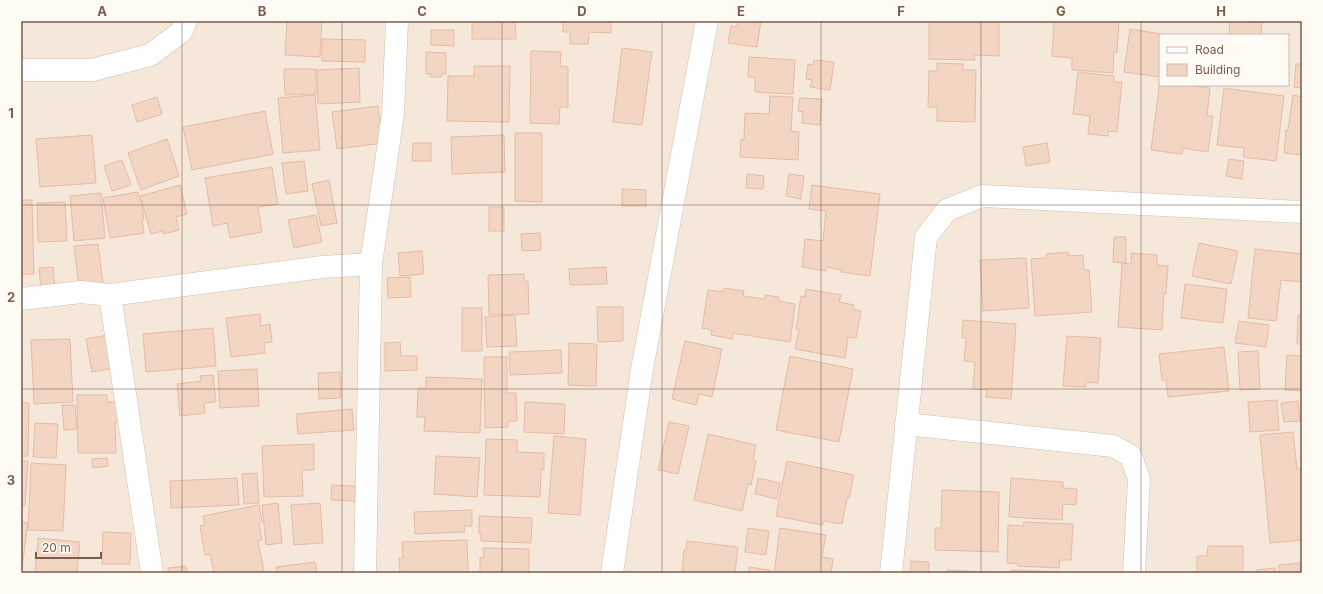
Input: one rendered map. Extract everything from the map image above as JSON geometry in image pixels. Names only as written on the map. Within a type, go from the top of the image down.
[{"type":"street","points":[[21,70],[92,70],[150,55],[181,32],[186,21]]},
{"type":"street","points":[[365,573],[371,264],[393,114],[397,21]]},
{"type":"street","points":[[612,573],[642,369],[707,21]]},
{"type":"street","points":[[891,573],[926,238],[947,210],[982,196],[1302,212]]},
{"type":"street","points":[[21,299],[80,292],[110,295],[322,267],[371,264]]},
{"type":"street","points":[[110,295],[152,573]]},
{"type":"street","points":[[906,424],[1113,446],[1131,456],[1139,479],[1134,573]]},
{"type":"shaded area","points":[[21,21],[1302,21],[1302,573],[21,573]]},
{"type":"building","points":[[287,21],[322,21],[320,57],[285,55]]},
{"type":"building","points":[[472,21],[515,21],[516,39],[472,39]]},
{"type":"building","points":[[563,21],[611,21],[611,33],[589,32],[588,44],[570,44],[570,32],[563,32]]},
{"type":"building","points":[[738,21],[761,21],[757,47],[728,43],[731,26],[737,27]]},
{"type":"building","points":[[929,21],[999,21],[999,56],[974,55],[975,60],[929,59]]},
{"type":"building","points":[[1054,21],[1119,21],[1117,53],[1114,52],[1113,73],[1072,70],[1072,58],[1052,56]]},
{"type":"building","points":[[1230,21],[1262,22],[1261,34],[1229,34]]},
{"type":"building","points":[[1130,29],[1162,34],[1159,34],[1159,77],[1124,72]]},
{"type":"building","points":[[431,30],[454,30],[454,46],[431,45]]},
{"type":"building","points":[[322,39],[365,40],[365,62],[322,61]]},
{"type":"building","points":[[622,48],[652,52],[642,125],[613,122]]},
{"type":"building","points":[[531,51],[561,52],[560,66],[568,67],[568,107],[560,107],[559,124],[530,123]]},
{"type":"building","points":[[426,52],[446,53],[446,74],[442,74],[441,77],[431,77],[431,74],[426,74]]},
{"type":"building","points":[[749,57],[795,60],[793,94],[755,92],[755,77],[748,77]]},
{"type":"building","points":[[814,60],[834,62],[830,90],[810,87],[812,80],[806,79],[808,64],[813,65]]},
{"type":"building","points":[[937,63],[963,64],[963,70],[976,70],[975,122],[937,121],[937,107],[928,107],[929,71],[937,71]]},
{"type":"building","points":[[1296,64],[1302,64],[1302,88],[1294,87]]},
{"type":"building","points":[[474,66],[510,66],[509,122],[447,121],[448,76],[474,76]]},
{"type":"building","points":[[359,68],[360,102],[318,104],[317,70]]},
{"type":"building","points":[[284,69],[316,69],[316,94],[285,95]]},
{"type":"building","points":[[1078,72],[1114,76],[1114,82],[1122,82],[1117,132],[1108,131],[1108,136],[1088,134],[1090,116],[1073,114]]},
{"type":"building","points":[[1159,86],[1195,86],[1210,88],[1207,116],[1213,116],[1208,152],[1183,148],[1182,154],[1151,150]]},
{"type":"building","points":[[1224,88],[1284,96],[1276,161],[1243,157],[1244,148],[1217,145]]},
{"type":"building","points":[[315,95],[320,150],[283,153],[278,98]]},
{"type":"building","points":[[1293,95],[1302,97],[1302,155],[1284,153],[1286,130],[1288,130]]},
{"type":"building","points":[[770,96],[793,97],[791,131],[799,132],[798,160],[740,157],[741,139],[744,140],[745,113],[769,114]]},
{"type":"building","points":[[157,97],[162,114],[137,122],[132,105]]},
{"type":"building","points":[[800,98],[822,99],[820,125],[802,123],[803,112],[798,111]]},
{"type":"building","points":[[378,106],[383,143],[337,149],[332,112]]},
{"type":"building","points":[[265,111],[273,154],[192,170],[183,127]]},
{"type":"building","points":[[515,133],[542,133],[542,202],[515,201]]},
{"type":"building","points":[[92,135],[96,183],[40,187],[36,139]]},
{"type":"building","points":[[504,135],[505,172],[452,174],[451,137]]},
{"type":"building","points":[[167,139],[179,176],[141,190],[128,153]]},
{"type":"building","points":[[413,143],[431,143],[431,161],[412,161]]},
{"type":"building","points":[[1047,143],[1050,162],[1026,166],[1023,147]]},
{"type":"building","points":[[1229,159],[1244,161],[1242,179],[1226,176]]},
{"type":"building","points":[[122,160],[131,185],[112,191],[104,166]]},
{"type":"building","points":[[304,161],[308,191],[286,194],[282,163]]},
{"type":"building","points":[[272,167],[278,204],[258,207],[262,232],[230,238],[227,223],[213,226],[205,178]]},
{"type":"building","points":[[747,174],[764,176],[763,189],[746,188]]},
{"type":"building","points":[[789,174],[804,176],[801,199],[786,196]]},
{"type":"building","points":[[329,180],[337,223],[321,226],[312,184]]},
{"type":"building","points":[[180,185],[187,214],[176,217],[179,230],[163,234],[162,231],[151,234],[140,196]]},
{"type":"building","points":[[812,185],[880,194],[870,276],[841,272],[841,270],[826,267],[826,271],[802,267],[805,239],[823,241],[826,211],[809,209]]},
{"type":"building","points":[[622,189],[646,190],[646,206],[622,206]]},
{"type":"building","points":[[138,192],[144,219],[142,219],[144,233],[110,238],[103,198]]},
{"type":"building","points":[[101,193],[105,238],[74,241],[70,196]]},
{"type":"building","points":[[21,200],[32,200],[34,274],[21,274]]},
{"type":"building","points":[[65,202],[67,241],[38,242],[37,203]]},
{"type":"building","points":[[489,207],[504,207],[504,231],[489,231]]},
{"type":"building","points":[[316,215],[322,242],[294,248],[288,220]]},
{"type":"building","points":[[540,233],[541,250],[522,251],[521,234]]},
{"type":"building","points":[[1114,237],[1126,237],[1126,263],[1113,262]]},
{"type":"building","points":[[1199,243],[1238,251],[1231,284],[1192,276]]},
{"type":"building","points":[[98,244],[103,284],[79,287],[74,246]]},
{"type":"building","points":[[1255,249],[1302,254],[1302,282],[1281,280],[1276,321],[1248,318]]},
{"type":"building","points":[[422,251],[424,274],[400,276],[398,253]]},
{"type":"building","points":[[1068,252],[1068,256],[1083,255],[1084,270],[1089,270],[1092,312],[1035,316],[1031,259],[1047,258],[1046,254]]},
{"type":"building","points":[[1131,253],[1157,255],[1157,265],[1168,266],[1166,294],[1164,293],[1162,330],[1118,327],[1122,263],[1131,264]]},
{"type":"building","points":[[1026,258],[1029,308],[983,311],[980,260]]},
{"type":"building","points":[[53,267],[55,288],[41,290],[39,268]]},
{"type":"building","points":[[606,267],[607,284],[570,285],[569,269]]},
{"type":"building","points":[[524,274],[524,281],[528,281],[529,314],[489,315],[488,275]]},
{"type":"building","points":[[410,277],[411,297],[388,298],[387,278]]},
{"type":"building","points":[[1185,284],[1227,289],[1223,323],[1181,318]]},
{"type":"building","points":[[724,288],[744,291],[743,296],[765,299],[765,295],[779,297],[779,301],[795,304],[790,342],[733,333],[733,339],[711,335],[712,330],[702,328],[708,290],[724,292]]},
{"type":"building","points":[[806,289],[841,295],[839,302],[854,305],[853,309],[861,311],[856,338],[848,337],[845,358],[795,349],[799,330],[796,329],[801,296],[805,297]]},
{"type":"building","points":[[597,307],[623,307],[623,341],[598,342]]},
{"type":"building","points":[[462,308],[482,308],[482,351],[462,351]]},
{"type":"building","points":[[260,314],[261,326],[270,324],[272,342],[264,343],[265,353],[231,357],[226,318]]},
{"type":"building","points":[[515,315],[517,346],[487,347],[485,317]]},
{"type":"building","points":[[1298,315],[1302,315],[1302,344],[1297,344]]},
{"type":"building","points":[[963,320],[1016,324],[1011,399],[986,397],[987,390],[973,389],[975,362],[964,361],[966,338],[962,338]]},
{"type":"building","points":[[1239,321],[1269,325],[1266,347],[1235,343]]},
{"type":"building","points":[[213,328],[216,366],[146,372],[143,334]]},
{"type":"building","points":[[113,334],[120,367],[92,372],[86,339]]},
{"type":"building","points":[[1067,336],[1101,338],[1098,383],[1086,382],[1086,387],[1063,386]]},
{"type":"building","points":[[70,339],[73,402],[34,404],[31,340]]},
{"type":"building","points":[[685,341],[722,349],[712,397],[699,394],[696,405],[672,399]]},
{"type":"building","points":[[400,342],[401,356],[417,356],[417,370],[385,371],[385,343]]},
{"type":"building","points":[[569,343],[597,344],[596,386],[568,385]]},
{"type":"building","points":[[1224,347],[1229,391],[1168,397],[1166,380],[1162,380],[1159,354]]},
{"type":"building","points":[[561,350],[562,373],[510,375],[509,352]]},
{"type":"building","points":[[1258,351],[1260,389],[1240,390],[1238,352]]},
{"type":"building","points":[[1287,355],[1302,356],[1302,391],[1285,390]]},
{"type":"building","points":[[790,356],[853,369],[839,442],[776,430]]},
{"type":"building","points":[[484,357],[507,357],[507,393],[516,393],[517,421],[508,421],[508,427],[485,428]]},
{"type":"building","points":[[257,369],[259,406],[220,408],[218,371]]},
{"type":"building","points":[[340,372],[341,398],[319,399],[318,373]]},
{"type":"building","points":[[213,375],[216,402],[204,403],[205,413],[180,416],[177,384],[201,381],[200,376]]},
{"type":"building","points":[[426,377],[482,379],[480,433],[424,431],[425,417],[417,417],[418,388],[426,388]]},
{"type":"building","points":[[77,395],[107,395],[107,402],[119,402],[119,422],[115,422],[116,453],[78,453]]},
{"type":"building","points":[[1277,400],[1279,430],[1250,432],[1248,402]]},
{"type":"building","points":[[1298,401],[1300,421],[1284,422],[1281,403]]},
{"type":"building","points":[[525,402],[565,404],[564,434],[524,432]]},
{"type":"building","points":[[21,403],[29,403],[28,456],[21,456]]},
{"type":"building","points":[[62,405],[75,405],[77,429],[64,430]]},
{"type":"building","points":[[352,409],[354,430],[298,434],[296,414]]},
{"type":"building","points":[[669,422],[689,426],[678,474],[658,470]]},
{"type":"building","points":[[35,423],[58,424],[56,458],[33,457]]},
{"type":"building","points":[[1293,432],[1297,469],[1302,469],[1302,540],[1270,543],[1260,435]]},
{"type":"building","points":[[708,434],[756,445],[753,460],[756,461],[751,485],[748,484],[742,511],[694,500]]},
{"type":"building","points":[[554,436],[586,439],[580,515],[548,513]]},
{"type":"building","points":[[486,439],[517,440],[517,452],[544,453],[544,469],[541,469],[540,497],[484,495]]},
{"type":"building","points":[[314,444],[314,470],[302,470],[303,496],[264,497],[262,446]]},
{"type":"building","points":[[436,456],[480,458],[477,497],[434,494]]},
{"type":"building","points":[[107,458],[108,466],[93,468],[92,459]]},
{"type":"building","points":[[21,461],[28,461],[25,506],[21,505]]},
{"type":"building","points":[[787,461],[854,475],[849,498],[847,498],[842,524],[824,521],[822,525],[776,516]]},
{"type":"building","points":[[31,463],[66,465],[63,531],[28,530]]},
{"type":"building","points":[[257,473],[259,503],[244,504],[242,474]]},
{"type":"building","points":[[237,478],[239,505],[171,508],[170,481]]},
{"type":"building","points":[[758,478],[780,483],[777,499],[755,494]]},
{"type":"building","points":[[1011,478],[1063,482],[1063,488],[1077,489],[1076,505],[1063,504],[1062,520],[1009,517]]},
{"type":"building","points":[[332,485],[355,486],[355,501],[331,500]]},
{"type":"building","points":[[942,490],[999,492],[998,552],[935,550],[935,528],[941,528]]},
{"type":"building","points":[[278,503],[282,543],[266,545],[262,505]]},
{"type":"building","points":[[320,503],[323,543],[294,545],[291,505]]},
{"type":"building","points":[[259,505],[262,522],[259,523],[262,540],[258,541],[264,571],[255,573],[214,573],[210,554],[205,555],[200,526],[205,525],[203,516]]},
{"type":"building","points":[[472,510],[472,526],[464,526],[465,532],[415,534],[414,512]]},
{"type":"building","points":[[479,516],[532,518],[531,543],[481,541],[481,534],[479,534]]},
{"type":"building","points":[[21,522],[28,523],[22,567],[21,567]]},
{"type":"building","points":[[1024,522],[1073,524],[1071,560],[1060,560],[1059,568],[1018,566],[1018,564],[1007,563],[1008,525],[1023,526]]},
{"type":"building","points":[[748,528],[769,531],[766,555],[745,552]]},
{"type":"building","points":[[780,528],[826,535],[822,557],[833,559],[831,573],[774,573]]},
{"type":"building","points":[[103,532],[131,533],[130,564],[102,564]]},
{"type":"building","points":[[38,538],[80,542],[77,573],[35,573]]},
{"type":"building","points":[[467,540],[468,573],[400,573],[399,558],[403,558],[402,542]]},
{"type":"building","points":[[687,541],[738,547],[735,573],[683,573],[684,550],[686,550]]},
{"type":"building","points":[[1208,546],[1243,546],[1243,573],[1197,573],[1197,556],[1207,556]]},
{"type":"building","points":[[483,548],[529,549],[529,573],[480,573],[480,558],[484,557]]},
{"type":"building","points":[[911,561],[929,562],[929,573],[910,573]]},
{"type":"building","points":[[315,562],[317,573],[277,573],[276,567]]},
{"type":"building","points":[[1300,563],[1300,573],[1279,573],[1279,565]]},
{"type":"building","points":[[186,566],[187,573],[168,573],[168,568]]},
{"type":"building","points":[[749,567],[770,570],[770,573],[749,573]]},
{"type":"building","points":[[1275,568],[1276,573],[1257,573],[1257,570]]},
{"type":"building","points":[[947,570],[1002,573],[947,573]]},
{"type":"building","points":[[1011,570],[1061,572],[1061,573],[1011,573]]}]
